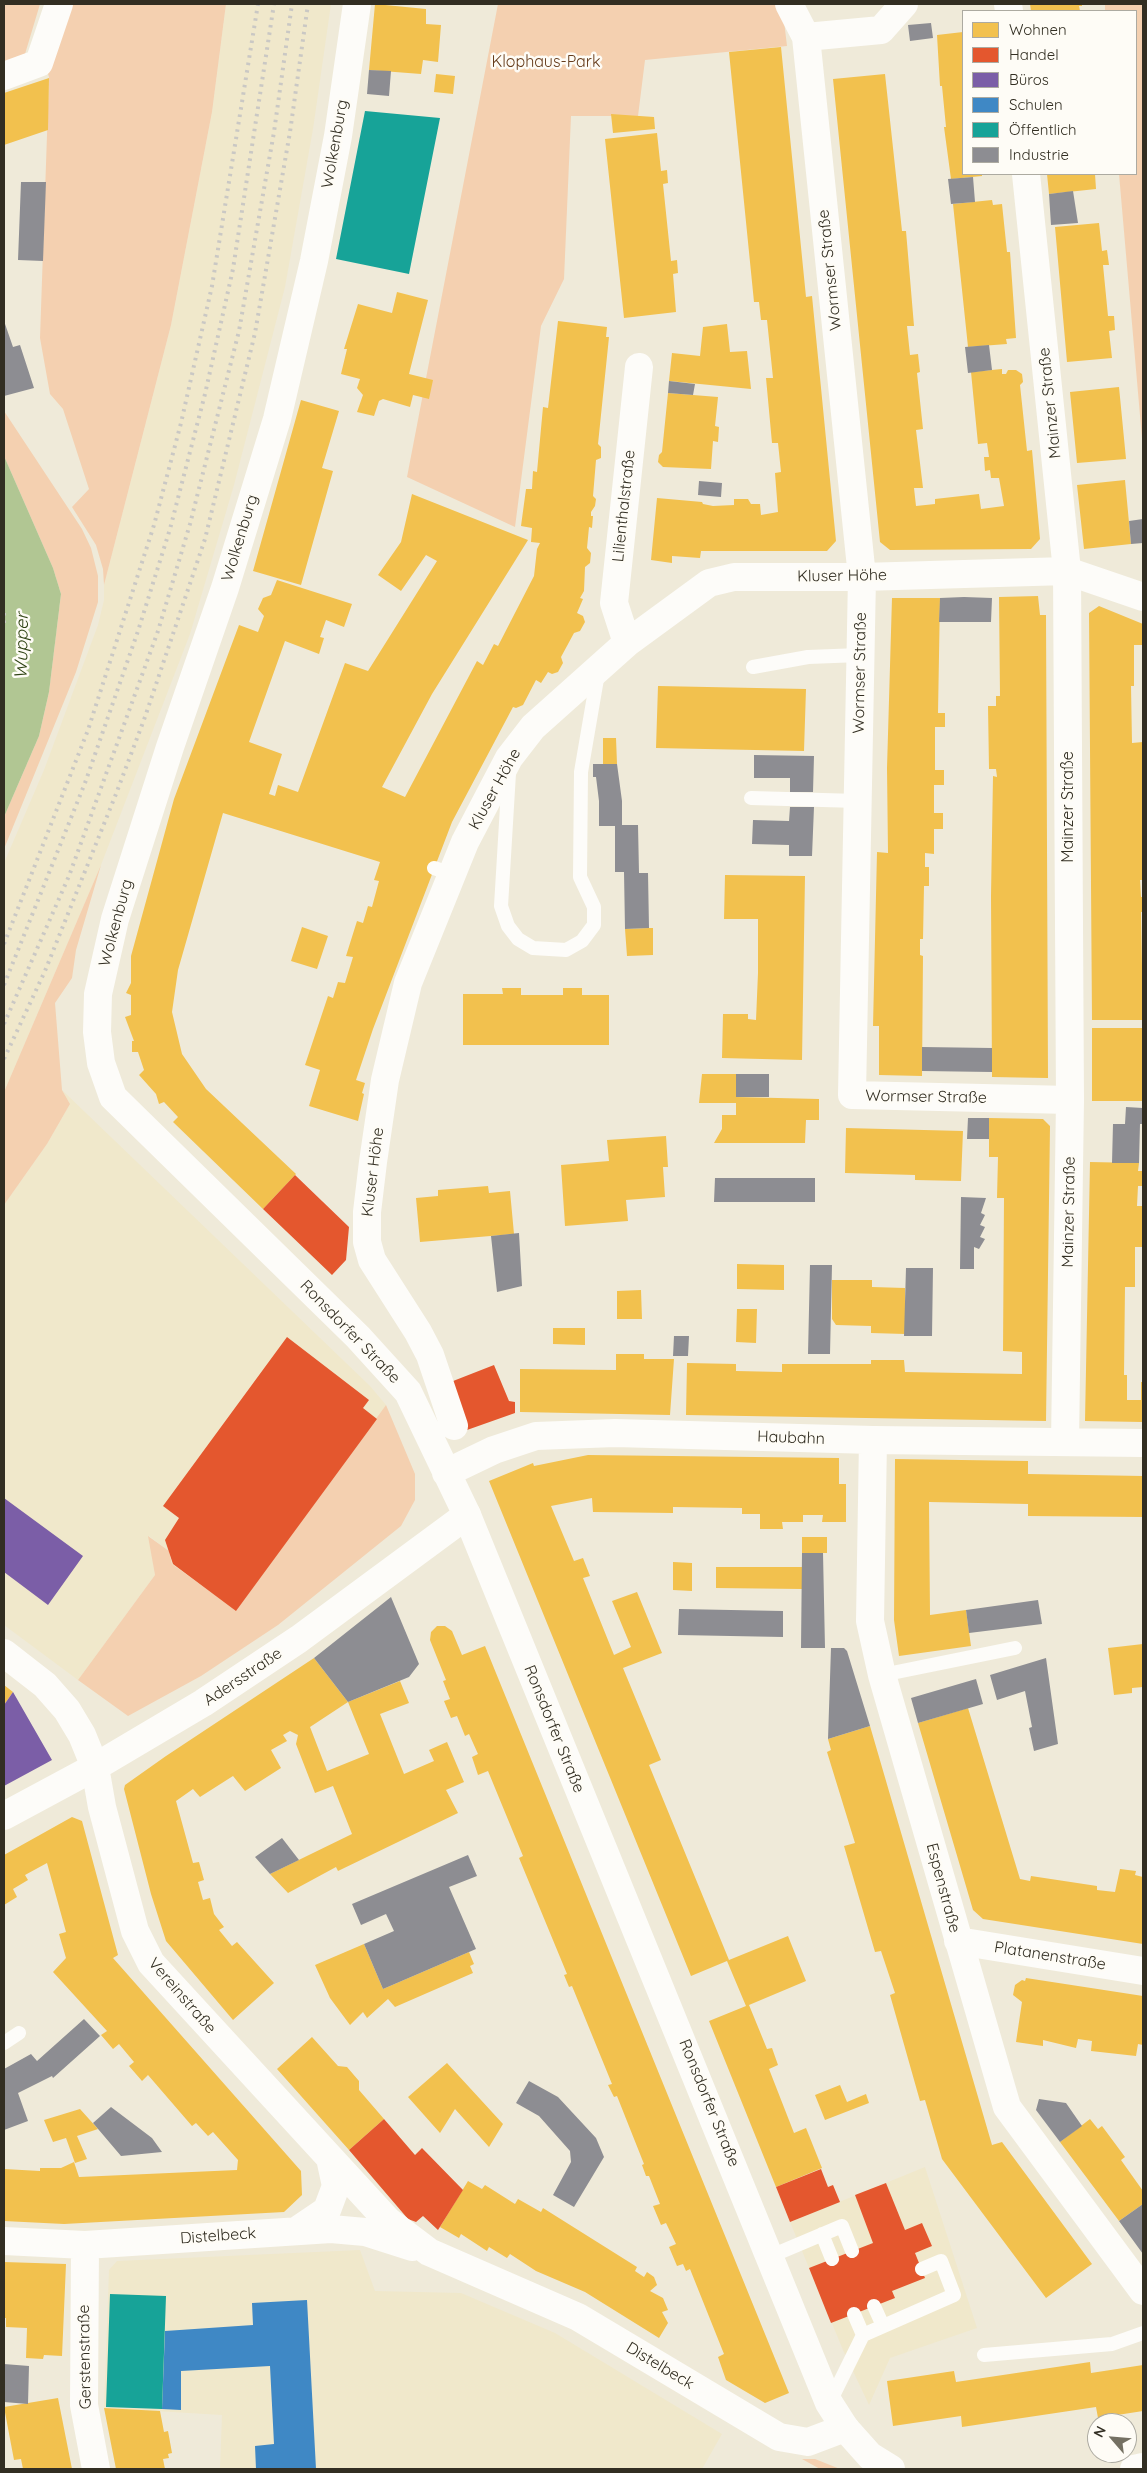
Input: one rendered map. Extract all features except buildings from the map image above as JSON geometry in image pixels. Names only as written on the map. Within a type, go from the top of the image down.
[{"type":"street","points":[[4,76],[39,63],[59,4]]},
{"type":"street","name":"Wolkenburg","points":[[100,1063],[97,1032],[98,994],[115,919],[167,756],[225,588],[277,419],[314,261],[338,136],[357,4]]},
{"type":"street","name":"Wormser Straße","points":[[789,4],[806,37],[862,577],[852,1095],[1070,1100]]},
{"type":"street","points":[[806,37],[881,30],[904,4]]},
{"type":"street","name":"Mainzer Straße","points":[[1026,175],[1067,571],[1070,1100],[1065,1442]]},
{"type":"street","name":"Lilienthalstraße","points":[[627,643],[614,603],[639,366]]},
{"type":"street","name":"Kluser Höhe","points":[[454,1426],[430,1355],[372,1260],[367,1242],[367,1222],[373,1162],[385,1080],[408,983],[443,871],[465,842],[510,758],[533,727],[627,643],[708,582],[734,577],[862,577],[1067,571],[1143,597]]},
{"type":"street","name":"Ronsdorfer Straße","points":[[100,1063],[113,1097],[358,1337],[408,1392],[467,1515],[570,1771],[616,1877],[771,2256],[829,2403],[845,2428],[870,2456],[891,2469]]},
{"type":"street","name":"Haubahn","points":[[446,1473],[494,1450],[536,1436],[615,1433],[873,1440],[1143,1443]]},
{"type":"street","name":"Espenstraße","points":[[873,1440],[870,1621],[882,1675],[926,1821],[958,1941],[1007,2107],[1143,2291]]},
{"type":"street","name":"Adersstraße","points":[[4,1816],[94,1768],[203,1703],[299,1639],[467,1515]]},
{"type":"street","name":"Vereinstraße","points":[[4,1652],[45,1685],[66,1710],[82,1735],[94,1768],[102,1807],[135,1931],[151,1963],[388,2221],[429,2252],[476,2272]]},
{"type":"street","name":"Platanenstraße","points":[[958,1941],[1143,1970]]},
{"type":"street","points":[[296,2231],[327,2210],[336,2186],[330,2158]]},
{"type":"street","name":"Distelbeck","points":[[4,2241],[84,2245],[331,2229],[364,2232],[429,2252]]},
{"type":"street","name":"Gerstenstraße","points":[[84,2245],[84,2405],[96,2469]]},
{"type":"street","name":"Distelbeck","points":[[476,2272],[578,2317],[779,2437],[808,2442],[845,2428]]},
{"type":"street","points":[[1134,2469],[1143,2468]]},
{"type":"lane","points":[[753,667],[808,657],[860,655]]},
{"type":"lane","points":[[510,758],[501,906],[508,926],[518,939],[533,948],[566,950],[582,941],[594,925],[594,907],[580,877],[581,772],[598,669]]},
{"type":"lane","points":[[751,798],[858,801]]},
{"type":"lane","points":[[882,1675],[1015,1648]]},
{"type":"lane","points":[[4,2043],[19,2033]]},
{"type":"lane","points":[[771,2256],[842,2226],[852,2251]]},
{"type":"lane","points":[[822,2234],[832,2259]]},
{"type":"lane","points":[[829,2403],[863,2335],[954,2295],[941,2261],[922,2269]]},
{"type":"lane","points":[[874,2306],[883,2326]]},
{"type":"lane","points":[[854,2314],[863,2335]]},
{"type":"lane","points":[[984,2355],[1112,2344],[1143,2333]]},
{"type":"shaded area","points":[[226,4],[331,4],[313,129],[285,287],[234,485],[190,634],[101,865],[4,1092],[4,863],[44,770],[98,625],[104,600],[104,585],[171,325],[212,112]]},
{"type":"shaded area","points":[[62,1090],[370,1386],[386,1405],[236,1611],[172,1564],[169,1551],[149,1536],[155,1575],[78,1680],[4,1625],[4,1205],[47,1144],[70,1104]]},
{"type":"shaded area","points":[[925,2167],[977,2328],[890,2358],[869,2405],[843,2350],[790,2222]]},
{"type":"shaded area","points":[[360,2250],[375,2291],[461,2293],[555,2333],[722,2434],[702,2469],[220,2469],[222,2415],[104,2408],[109,2270],[117,2261]]},
{"type":"green space","points":[[4,4],[40,4],[25,54],[4,62]]},
{"type":"green space","points":[[67,4],[226,4],[212,112],[171,325],[104,585],[103,569],[96,545],[72,507],[89,489],[63,409],[50,394],[40,338],[49,77],[43,57]]},
{"type":"green space","name":"Klophaus-Park","points":[[498,4],[782,4],[787,46],[645,60],[638,116],[571,116],[564,279],[541,326],[515,527],[407,477]]},
{"type":"green space","points":[[1105,4],[1143,4],[1143,450],[1119,175],[1137,175],[1137,10],[1105,10]]},
{"type":"green space","points":[[4,411],[82,529],[91,548],[98,576],[98,602],[76,672],[4,849],[4,817],[39,736],[49,692],[61,594],[53,568],[4,456]]},
{"type":"green space","points":[[101,865],[76,950],[72,978],[55,1003],[62,1090],[70,1104],[47,1144],[4,1205],[4,1092]]},
{"type":"green space","points":[[386,1405],[415,1474],[415,1500],[401,1526],[278,1625],[201,1676],[128,1716],[78,1680],[155,1575],[148,1536],[169,1551],[172,1564],[236,1610]]},
{"type":"green space","points":[[802,2459],[815,2459],[840,2469],[820,2469]]},
{"type":"water","name":"Wupper","points":[[4,456],[53,568],[61,594],[49,692],[39,736],[4,817]]},
{"type":"railway","points":[[4,944],[88,730],[154,525],[181,423],[212,286],[258,4]]},
{"type":"railway","points":[[4,985],[85,783],[138,631],[170,529],[205,394],[233,269],[274,4]]},
{"type":"railway","points":[[4,1024],[69,876],[158,631],[190,524],[239,331],[274,132],[292,4]]},
{"type":"railway","points":[[4,1059],[45,971],[116,794],[145,717],[205,539],[255,333],[290,132],[308,4]]},
{"type":"railway","points":[[4,613],[4,623]]}]
